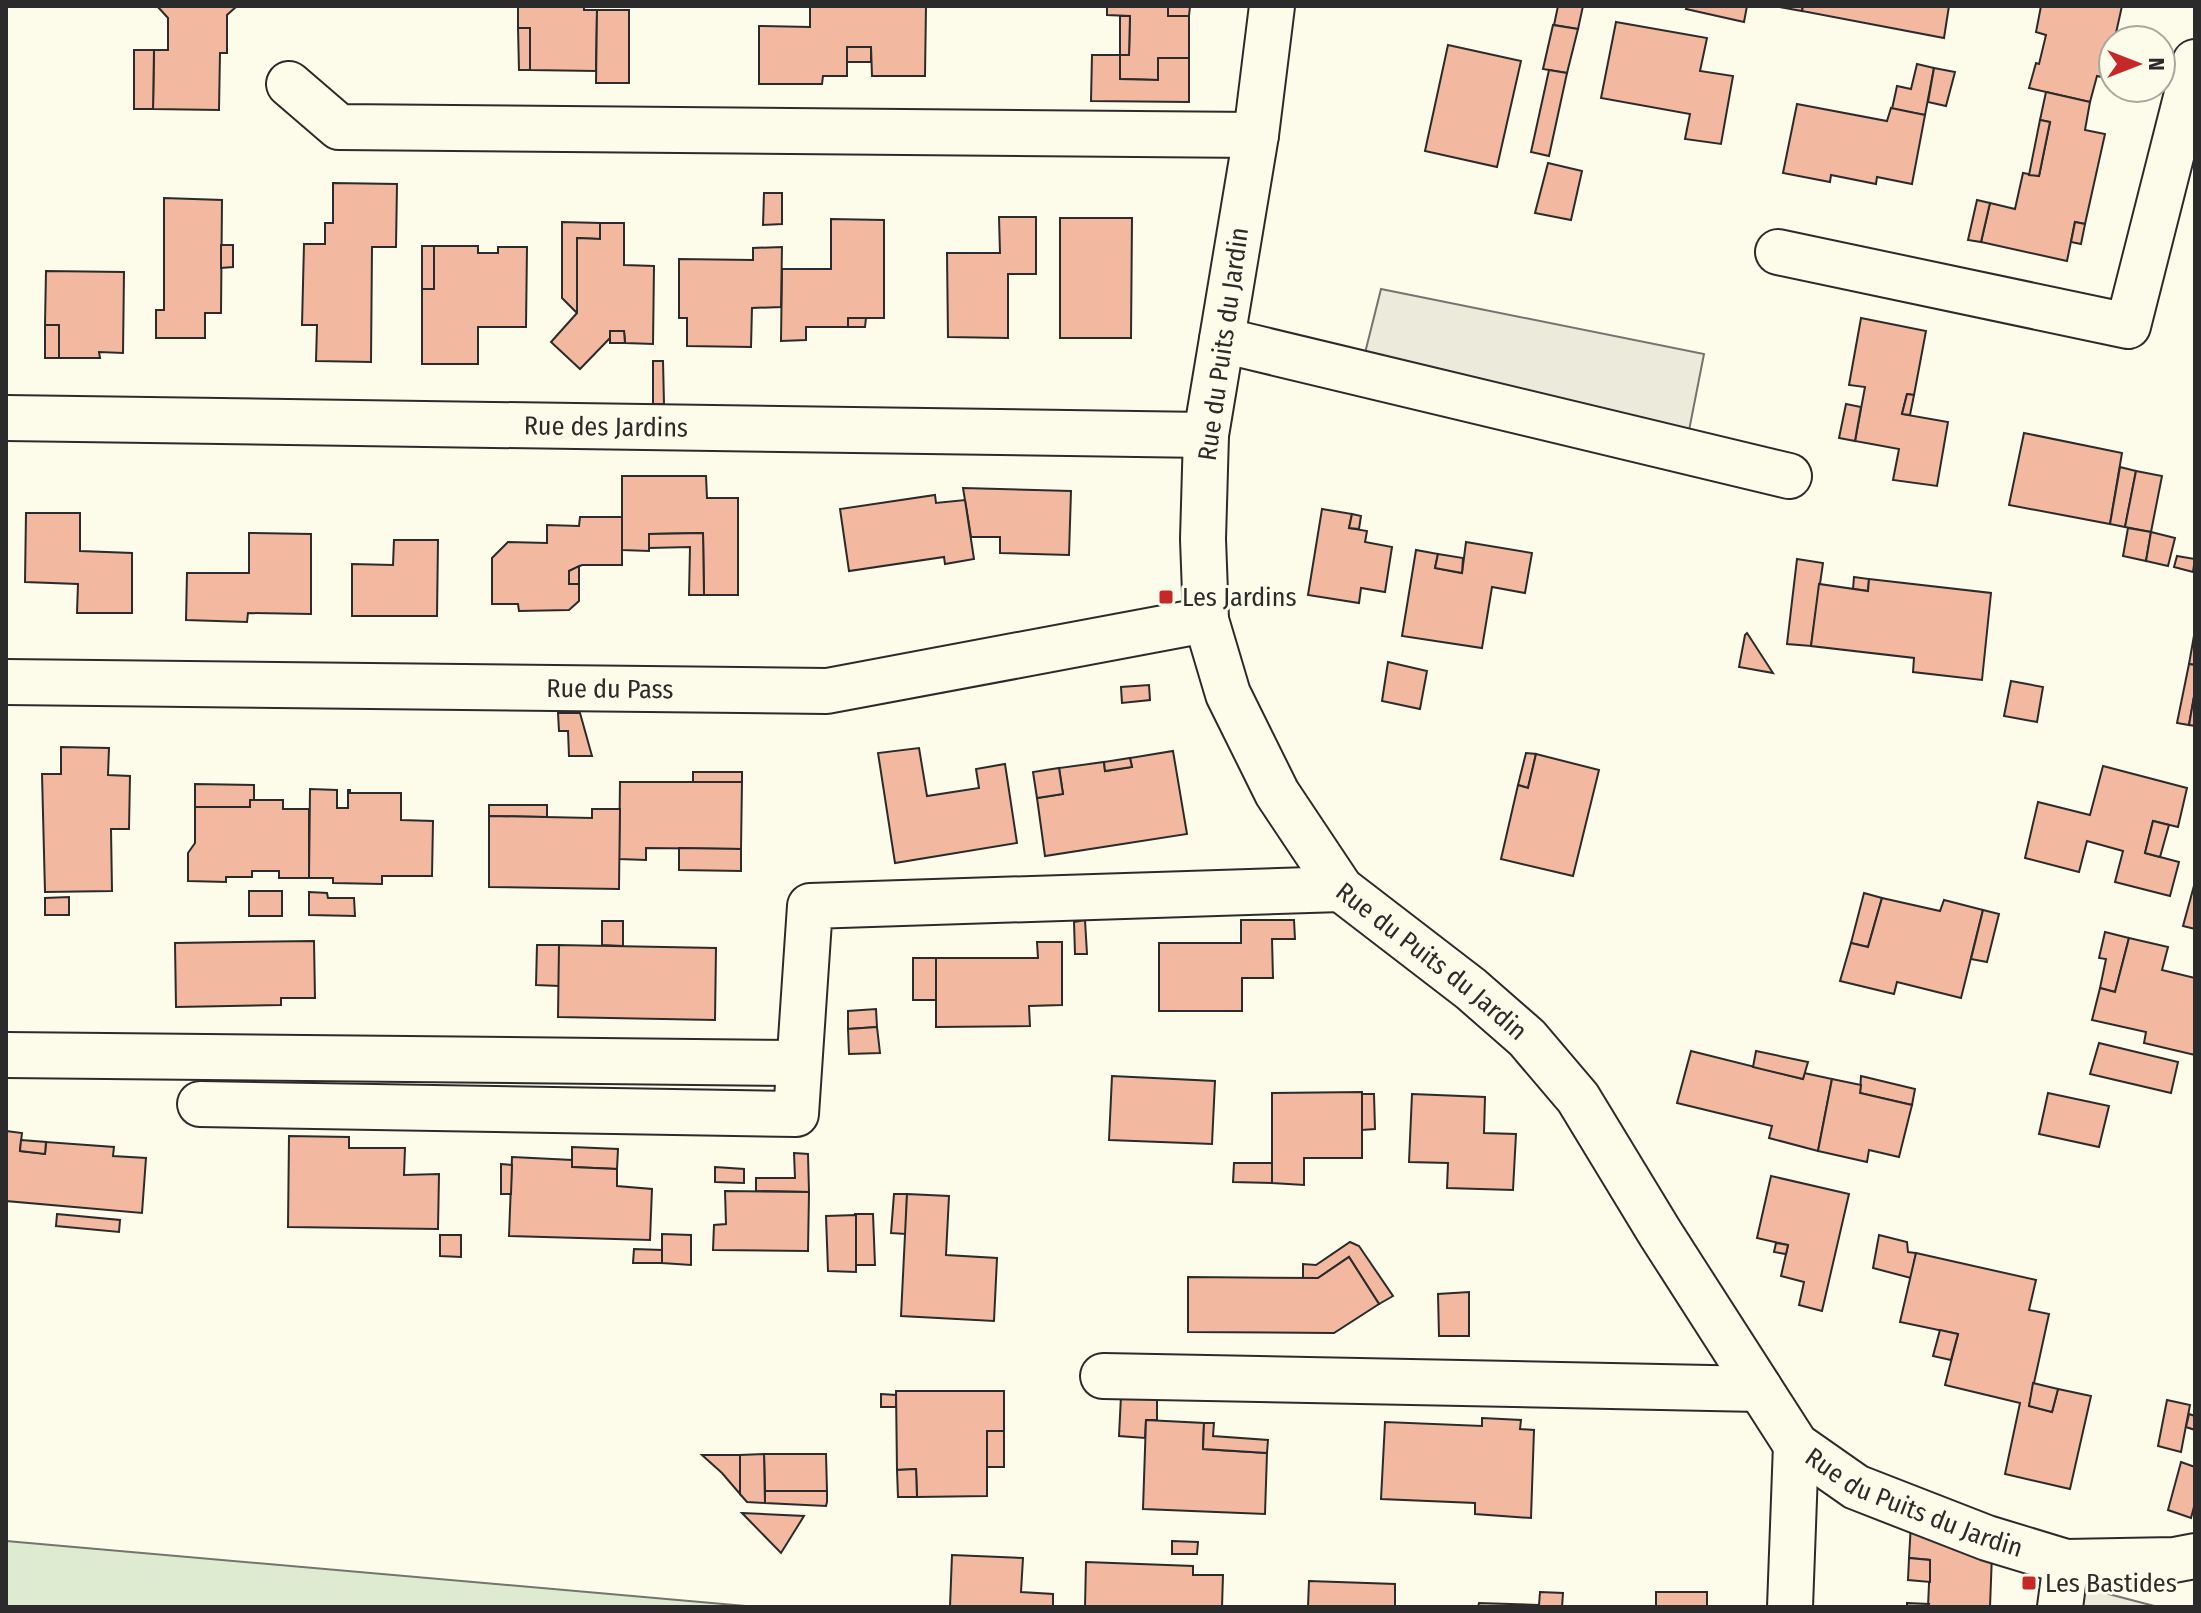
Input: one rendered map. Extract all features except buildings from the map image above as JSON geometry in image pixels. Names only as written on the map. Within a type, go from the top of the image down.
[{"type":"street","name":"Rue du Puits du Jardin","points":[[1272,6],[1256,135],[1206,435],[1203,539],[1206,620],[1228,694],[1277,793],[1341,889],[1494,1008],[1527,1038],[1578,1098],[1796,1445],[1856,1487],[1987,1538],[2066,1562],[2174,1560],[2195,1556]]},
{"type":"street","points":[[1778,252],[2128,326],[2195,62]]},
{"type":"street","points":[[289,84],[339,127],[1256,135]]},
{"type":"street","points":[[1222,340],[1789,476]]},
{"type":"street","name":"Rue des Jardins","points":[[6,418],[1206,435]]},
{"type":"street","name":"Rue du Pass","points":[[6,682],[827,691],[1206,620]]},
{"type":"street","points":[[200,1104],[796,1114],[810,906],[1341,889]]},
{"type":"street","points":[[6,1055],[799,1063]]},
{"type":"street","points":[[1103,1376],[1760,1389]]},
{"type":"street","points":[[1790,1607],[1796,1445]]},
{"type":"street","points":[[2060,1607],[2066,1562]]},
{"type":"green space","points":[[6,1541],[757,1607],[6,1607]]},
{"type":"shaded area","points":[[1381,289],[1704,354],[1685,451],[1360,373]]},
{"type":"shaded area","points":[[2063,1582],[2158,1607],[2060,1607]]},
{"type":"place","name":"Les Jardins","points":[[1166,597]]},
{"type":"place","name":"Les Bastides","points":[[2029,1583]]}]
